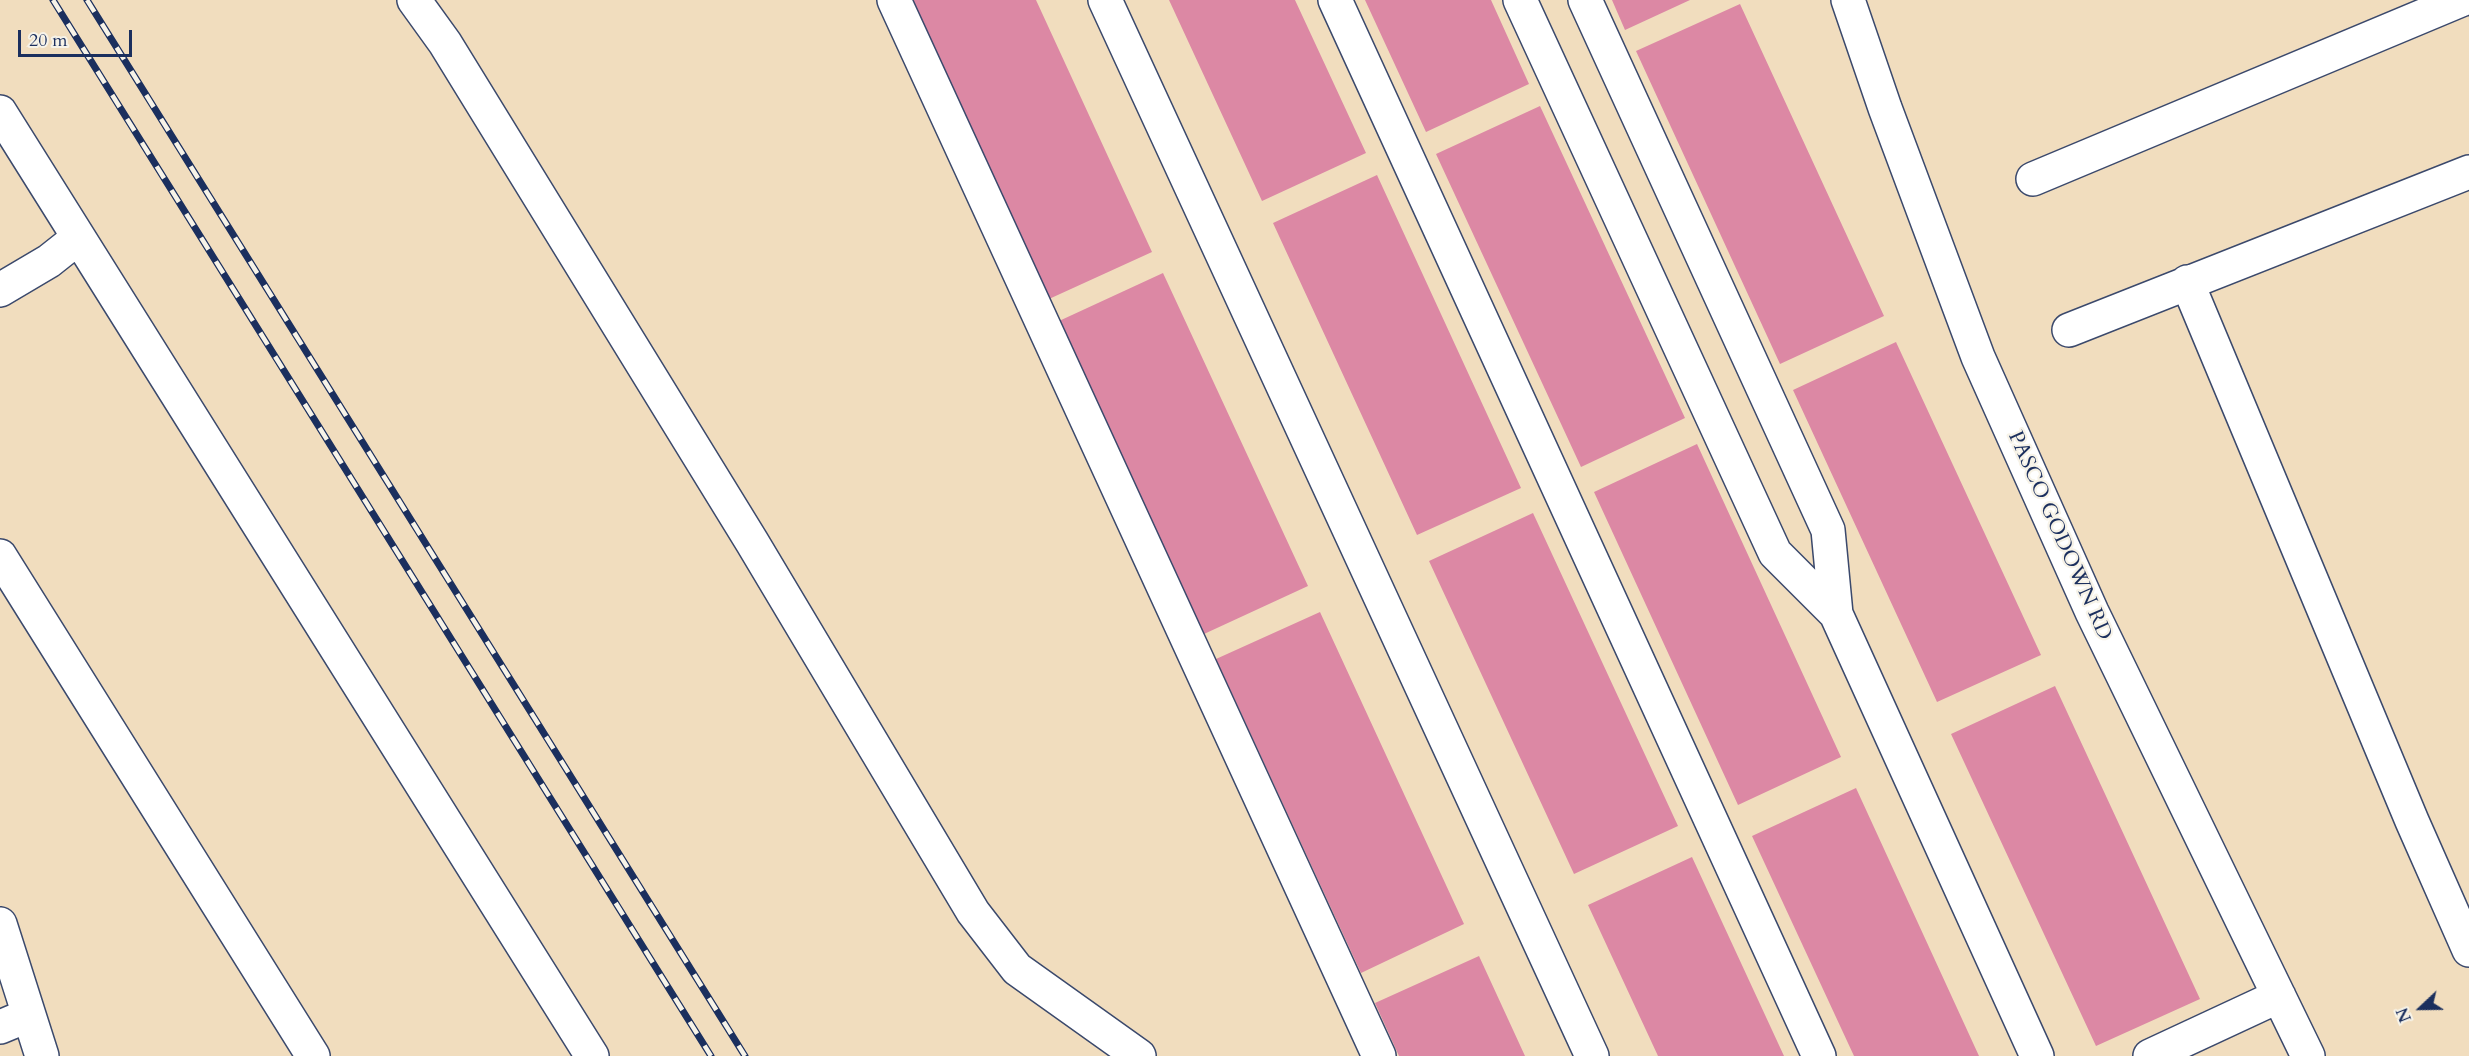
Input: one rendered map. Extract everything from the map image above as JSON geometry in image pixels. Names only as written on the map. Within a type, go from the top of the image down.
[{"type":"street","points":[[414,0],[446,44],[752,542],[973,912],[1017,969],[1139,1056]]},
{"type":"street","points":[[894,0],[1379,1056]]},
{"type":"street","points":[[1105,0],[1592,1056]]},
{"type":"street","points":[[1335,0],[1819,1056]]},
{"type":"street","points":[[1520,0],[1775,553],[1836,614]]},
{"type":"street","points":[[1584,0],[1828,530],[1836,614],[2037,1056]]},
{"type":"street","name":"PASCO GODOWN RD","points":[[1848,0],[1885,108],[1978,357],[2092,612],[2308,1056]]},
{"type":"street","points":[[2033,179],[2461,0]]},
{"type":"street","points":[[0,112],[592,1056]]},
{"type":"street","points":[[2069,330],[2469,172]]},
{"type":"street","points":[[0,290],[49,261],[78,238]]},
{"type":"street","points":[[2187,282],[2412,821],[2469,950]]},
{"type":"street","points":[[0,556],[313,1056]]},
{"type":"street","points":[[0,924],[14,1021],[42,1056]]},
{"type":"street","points":[[2150,1056],[2279,996]]},
{"type":"building","points":[[911,0],[1036,0],[1152,252],[1049,299]]},
{"type":"building","points":[[1169,0],[1295,0],[1366,153],[1262,201]]},
{"type":"building","points":[[1365,0],[1491,0],[1529,84],[1426,132]]},
{"type":"building","points":[[1612,0],[1690,0],[1625,30]]},
{"type":"building","points":[[1740,4],[1884,316],[1780,364],[1636,51]]},
{"type":"building","points":[[1540,106],[1685,418],[1581,467],[1436,154]]},
{"type":"building","points":[[1377,175],[1521,488],[1417,535],[1273,223]]},
{"type":"building","points":[[1163,273],[1308,586],[1204,634],[1059,321]]},
{"type":"building","points":[[1896,342],[2041,655],[1937,702],[1793,390]]},
{"type":"building","points":[[1697,444],[1841,757],[1738,805],[1594,492]]},
{"type":"building","points":[[1533,513],[1678,826],[1574,874],[1429,561]]},
{"type":"building","points":[[1320,612],[1464,924],[1361,973],[1216,659]]},
{"type":"building","points":[[2055,686],[2200,999],[2096,1046],[1951,734]]},
{"type":"building","points":[[1856,788],[1979,1056],[1854,1056],[1752,836]]},
{"type":"building","points":[[1692,857],[1784,1056],[1658,1056],[1588,905]]},
{"type":"building","points":[[1479,956],[1525,1056],[1399,1056],[1375,1003]]},
{"type":"railway","points":[[53,0],[711,1056]]},
{"type":"railway","points":[[87,0],[745,1056]]}]
